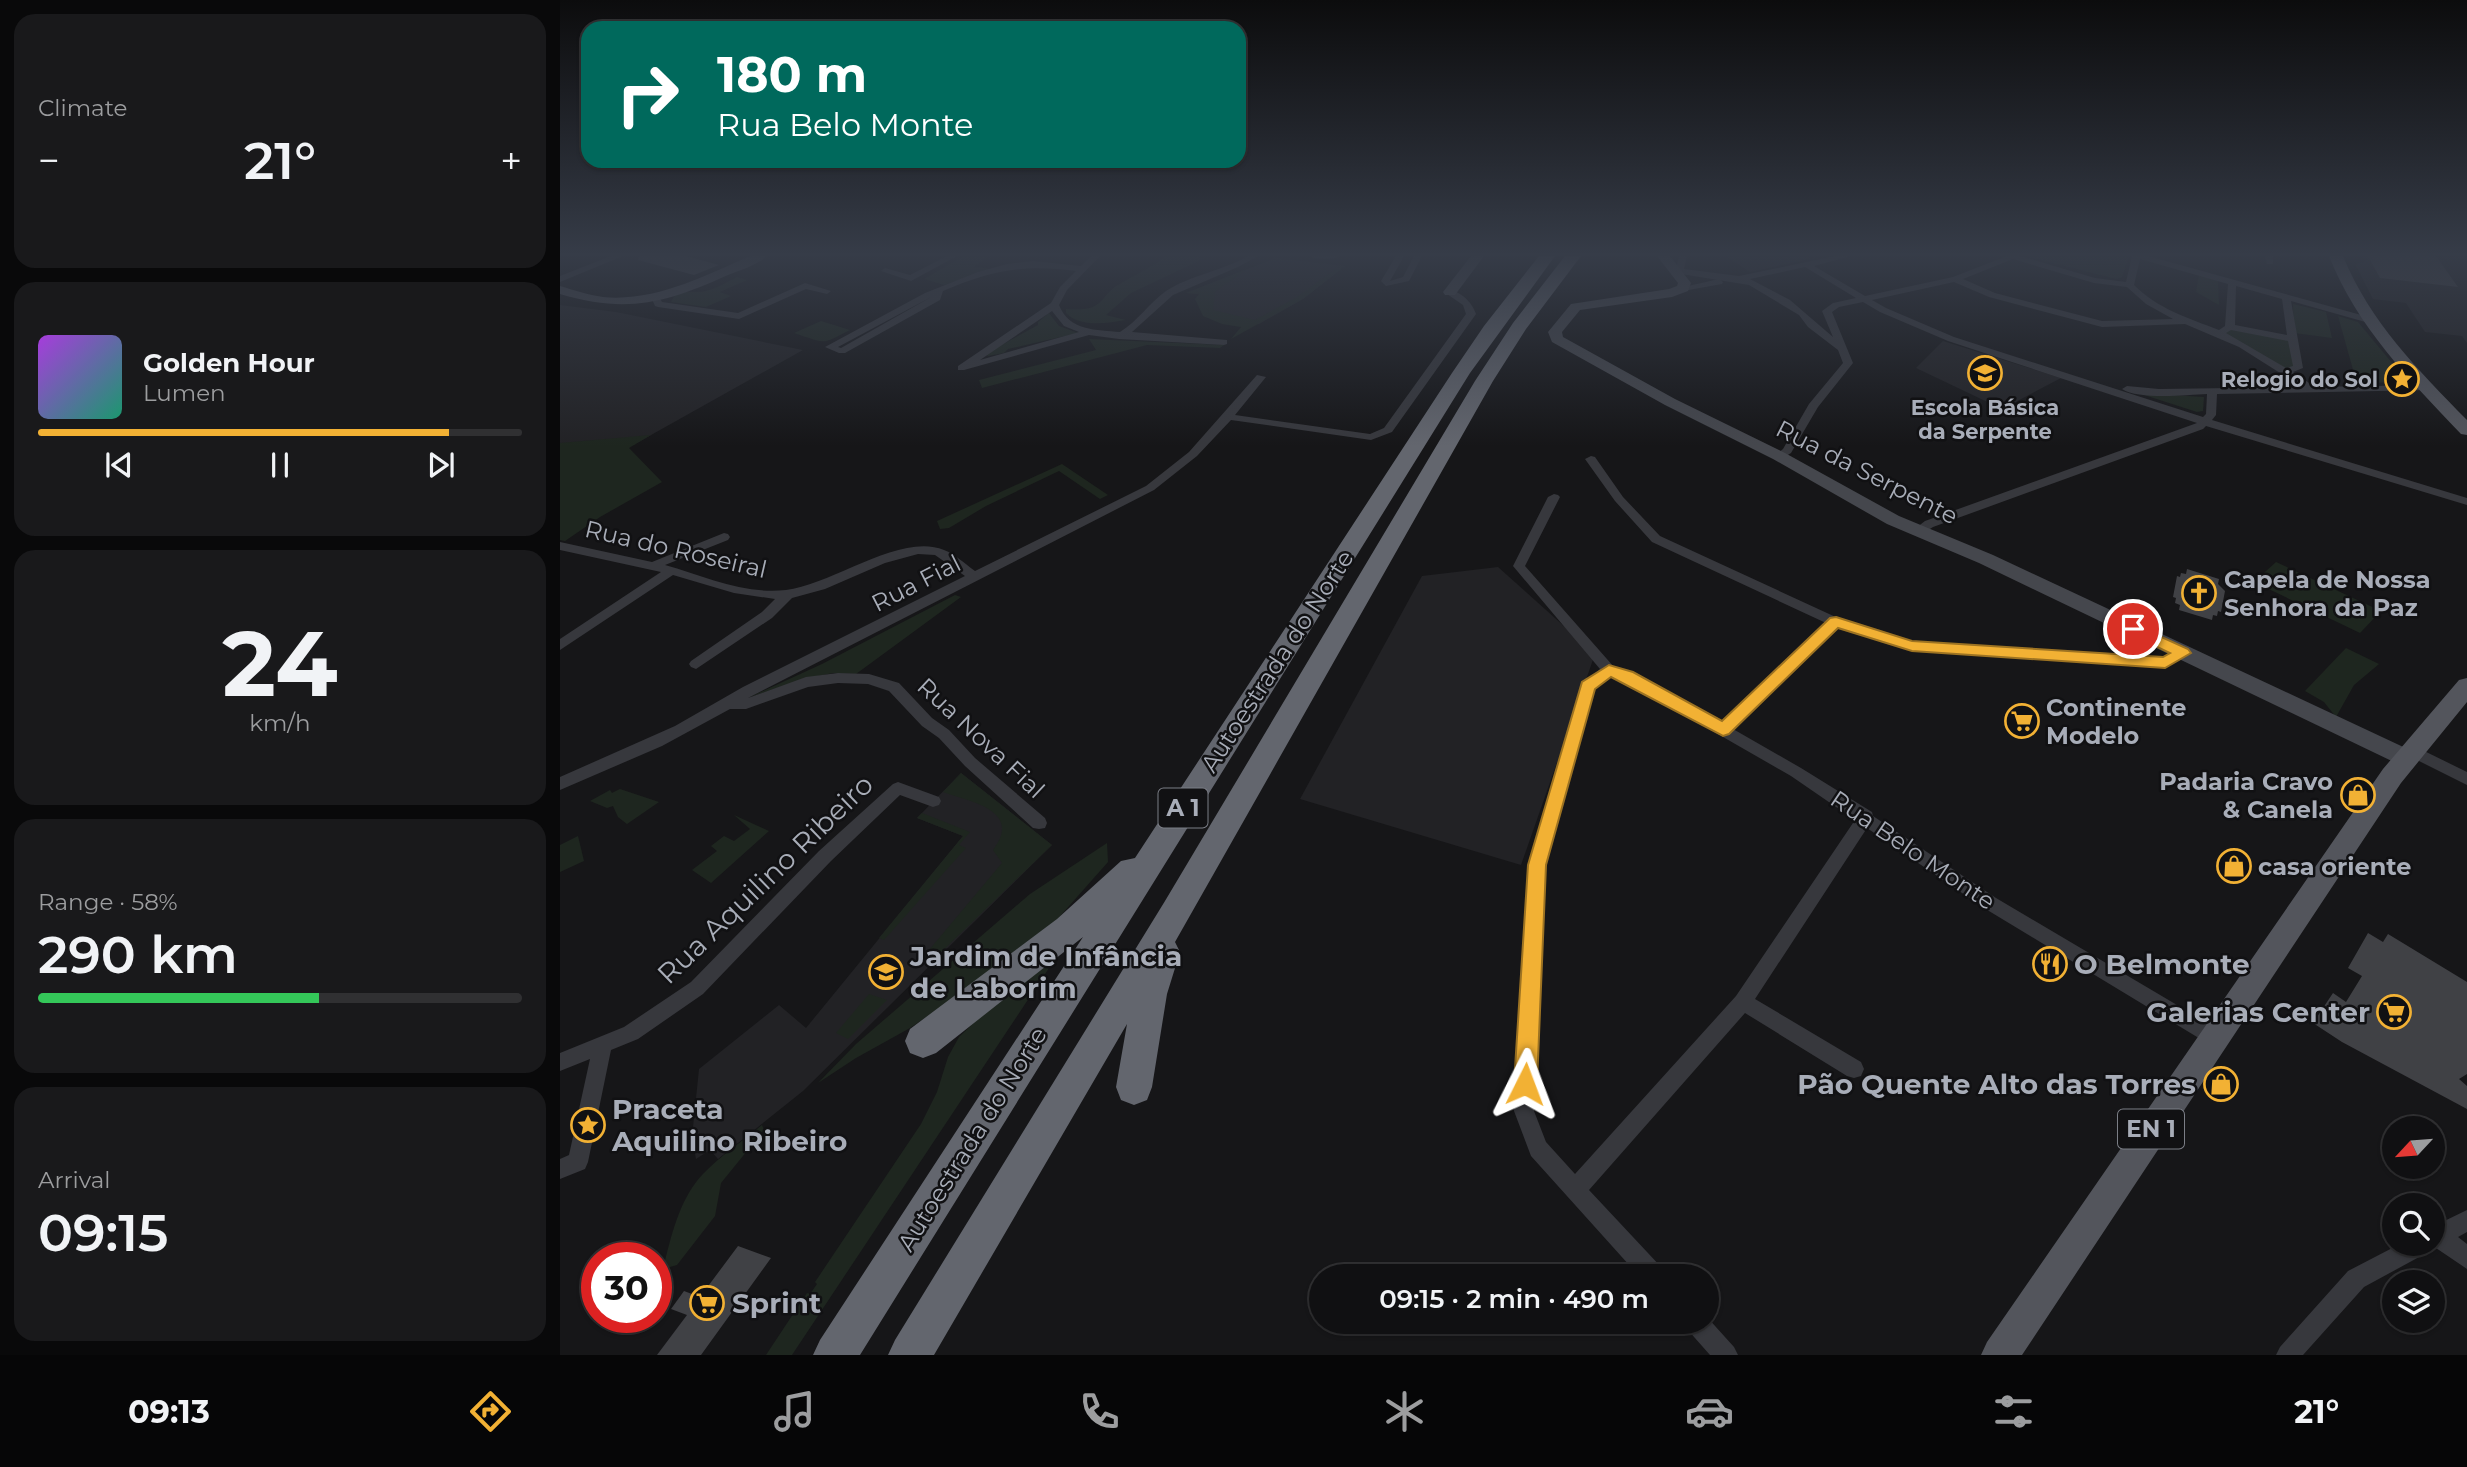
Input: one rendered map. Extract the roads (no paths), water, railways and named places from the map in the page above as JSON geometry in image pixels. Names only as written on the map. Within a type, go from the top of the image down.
[{"type":"highway","name":"Autoestrada do Norte","points":[[835,1355],[1461,373],[1498,319]]},
{"type":"highway","name":"Autoestrada do Norte","points":[[910,1355],[1176,911],[1484,380],[1525,319]]},
{"type":"highway","points":[[923,1041],[1069,929],[1159,845]]},
{"type":"highway","points":[[1135,1087],[1150,994],[1176,911]]},
{"type":"main road","points":[[2369,320],[2467,430]]},
{"type":"main road","name":"EN 1","points":[[2000,1355],[2214,1037],[2409,755],[2467,686]]},
{"type":"street","points":[[884,319],[830,347],[842,351],[899,319]]},
{"type":"street","points":[[1034,319],[961,368],[1090,332]]},
{"type":"street","points":[[1061,319],[1069,326],[1090,332],[1224,342]]},
{"type":"street","points":[[1119,336],[1131,331],[1142,319]]},
{"type":"street","points":[[1228,417],[1371,437],[1381,435],[1388,430],[1467,319]]},
{"type":"street","name":"Rua da Serpente","points":[[1564,319],[1555,332],[1557,339],[1670,402],[1779,456],[1893,520],[1986,559],[2183,653],[2409,755]]},
{"type":"street","points":[[1807,319],[1843,349]]},
{"type":"street","points":[[1779,456],[1787,451],[1813,406],[1848,363],[1832,319]]},
{"type":"street","points":[[1905,319],[1951,339],[2206,422],[2467,502]]},
{"type":"street","points":[[2084,319],[2102,324],[2185,321]]},
{"type":"street","points":[[2181,319],[2218,333],[2311,388]]},
{"type":"street","points":[[2230,319],[2230,327]]},
{"type":"street","points":[[2284,370],[2298,368],[2289,319]]},
{"type":"street","points":[[2218,333],[2230,327],[2292,339]]},
{"type":"street","name":"Rua Fial","points":[[560,784],[660,740],[729,705],[748,691],[1150,488],[1192,454],[1228,417],[1261,377]]},
{"type":"street","points":[[2104,387],[2159,392],[2428,388]]},
{"type":"street","points":[[1918,531],[1929,524],[2162,441],[2206,422],[2211,415],[2212,391]]},
{"type":"street","points":[[1591,459],[1619,499],[1656,539],[1836,622],[1912,646],[2165,662],[2183,653]]},
{"type":"street","name":"Rua Belo Monte","points":[[1554,497],[1519,566],[1609,670],[1627,676],[1723,730],[1866,817],[1990,903],[2214,1037]]},
{"type":"street","points":[[652,566],[724,537]]},
{"type":"street","name":"Rua do Roseiral","points":[[560,546],[652,566],[756,595],[787,595],[815,588],[903,554],[922,550],[938,551],[975,578]]},
{"type":"street","points":[[560,645],[671,571]]},
{"type":"street","points":[[696,664],[767,615],[787,595]]},
{"type":"street","points":[[1723,730],[1836,622]]},
{"type":"street","points":[[1609,670],[1588,687],[1537,865],[1524,1111],[1538,1149],[1643,1264]]},
{"type":"street","name":"Rua Nova Fial","points":[[729,705],[746,704],[806,682],[838,678],[869,679],[894,687],[927,722],[944,734],[970,762],[1039,823]]},
{"type":"street","points":[[2409,755],[2467,779]]},
{"type":"street","name":"Rua Aquilino Ribeiro","points":[[560,1062],[631,1033],[697,988],[816,865],[898,788],[933,801]]},
{"type":"street","points":[[1575,1190],[1743,1002],[1866,817]]},
{"type":"street","points":[[1743,1002],[1854,1069]]},
{"type":"street","points":[[560,1169],[578,1162],[603,1045]]},
{"type":"street","points":[[2445,1233],[2467,1221]]},
{"type":"street","points":[[2445,1247],[2467,1258]]},
{"type":"street","points":[[2288,1355],[2356,1279],[2400,1256]]},
{"type":"street","points":[[1707,1334],[1726,1355]]},
{"type":"place","name":"Escola Básica da Serpente","points":[[1985,373]]},
{"type":"place","name":"Relogio do Sol","points":[[2402,379]]},
{"type":"place","name":"Capela de Nossa Senhora da Paz","points":[[2199,593]]},
{"type":"place","name":"Continente Modelo","points":[[2022,721]]},
{"type":"place","name":"Padaria Cravo & Canela","points":[[2358,795]]},
{"type":"place","name":"casa oriente","points":[[2234,866]]},
{"type":"place","name":"O Belmonte","points":[[2050,964]]},
{"type":"place","name":"Jardim de Infância de Laborim","points":[[886,972]]},
{"type":"place","name":"Galerias Center","points":[[2394,1012]]},
{"type":"place","name":"Pão Quente Alto das Torres","points":[[2221,1084]]},
{"type":"place","name":"Praceta Aquilino Ribeiro","points":[[588,1125]]},
{"type":"place","name":"Sprint","points":[[707,1303]]}]
